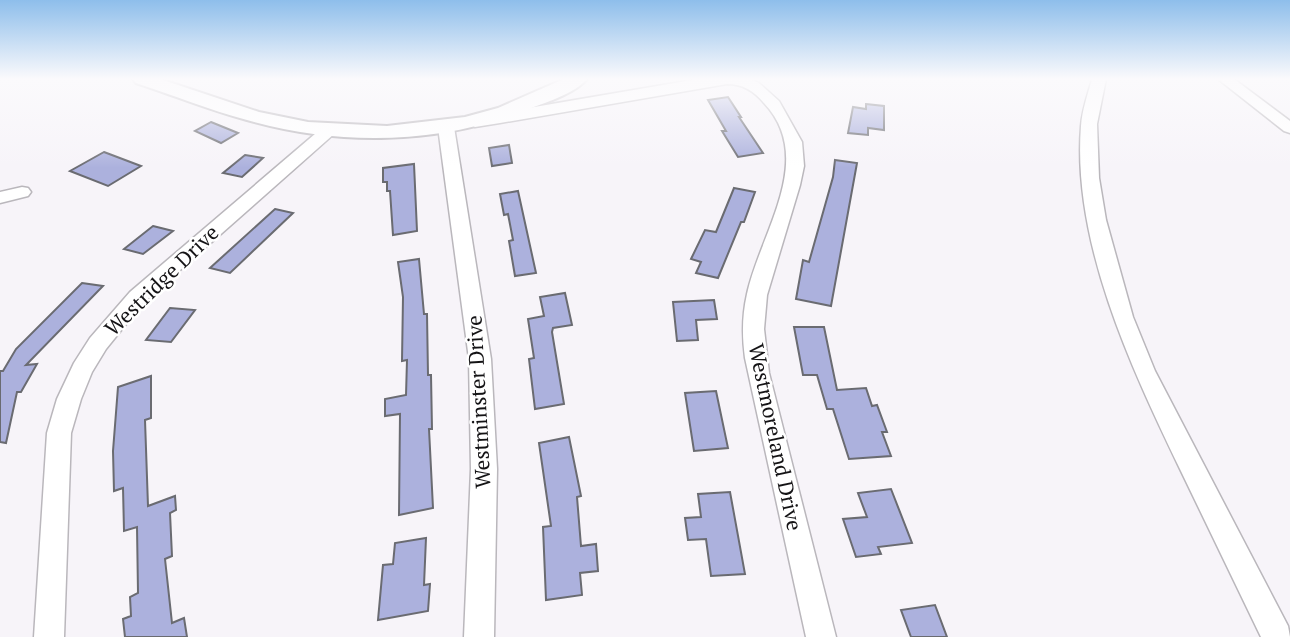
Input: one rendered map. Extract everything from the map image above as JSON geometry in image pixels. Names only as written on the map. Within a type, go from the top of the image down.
[{"type":"main road","points":[[233,109],[267,120],[328,131],[385,133],[456,125],[513,109]]},
{"type":"street","name":"Westmoreland Drive","points":[[456,125],[550,109]]},
{"type":"street","name":"Westmoreland Drive","points":[[775,109],[790,130],[797,154],[796,167],[758,290],[754,343],[758,373],[821,637]]},
{"type":"street","points":[[1092,109],[1089,124],[1090,178],[1097,220],[1123,317],[1144,371],[1277,637]]},
{"type":"street","points":[[1264,109],[1290,128]]},
{"type":"street","name":"Westminster Drive","points":[[456,125],[480,359],[484,469],[479,637]]},
{"type":"street","name":"Westridge Drive","points":[[49,637],[59,433],[65,405],[88,357],[118,316],[155,280],[328,131]]},
{"type":"street","points":[[0,198],[22,192]]},
{"type":"building","points":[[713,109],[736,109],[763,153],[738,157],[722,131],[726,131]]},
{"type":"building","points":[[853,109],[884,109],[884,130],[868,128],[868,135],[848,133]]},
{"type":"building","points":[[211,122],[238,133],[221,143],[195,131]]},
{"type":"building","points":[[509,145],[512,163],[492,166],[489,148]]},
{"type":"building","points":[[104,152],[141,166],[108,186],[70,171]]},
{"type":"building","points":[[245,155],[263,158],[242,177],[223,173]]},
{"type":"building","points":[[835,160],[857,163],[831,306],[796,299],[803,260],[809,262],[833,177]]},
{"type":"building","points":[[414,164],[417,231],[393,235],[390,191],[387,191],[387,182],[383,182],[383,168]]},
{"type":"building","points":[[734,188],[755,192],[744,222],[741,222],[718,278],[696,273],[701,262],[691,259],[705,230],[716,232]]},
{"type":"building","points":[[518,191],[536,273],[515,276],[509,241],[513,240],[508,214],[504,215],[500,194]]},
{"type":"building","points":[[275,209],[293,213],[230,273],[210,268]]},
{"type":"building","points":[[153,226],[173,231],[143,254],[124,249]]},
{"type":"building","points":[[419,259],[424,314],[427,314],[428,375],[431,375],[432,429],[429,429],[433,508],[399,515],[400,414],[385,416],[385,399],[406,395],[407,360],[402,361],[403,297],[398,262]]},
{"type":"building","points":[[82,283],[103,286],[26,365],[37,364],[21,392],[17,392],[6,443],[0,442],[0,371],[3,371],[16,349]]},
{"type":"building","points":[[565,293],[572,325],[553,328],[552,332],[564,404],[535,409],[529,359],[534,358],[528,319],[544,316],[540,297]]},
{"type":"building","points":[[714,300],[717,319],[696,320],[698,340],[677,341],[673,302]]},
{"type":"building","points":[[170,308],[195,310],[171,342],[146,340]]},
{"type":"building","points":[[794,327],[824,327],[837,390],[866,388],[872,406],[877,405],[887,432],[882,432],[891,456],[849,459],[833,409],[827,409],[817,375],[803,375]]},
{"type":"building","points":[[151,376],[151,418],[145,420],[148,506],[175,496],[176,510],[170,513],[172,556],[165,559],[172,623],[184,618],[187,637],[125,637],[123,619],[131,616],[130,597],[138,593],[137,527],[124,531],[123,488],[114,491],[113,451],[118,387]]},
{"type":"building","points":[[716,391],[728,448],[694,451],[685,393]]},
{"type":"building","points":[[569,437],[581,496],[577,497],[581,546],[596,544],[598,571],[580,573],[582,595],[546,600],[543,527],[551,526],[539,443]]},
{"type":"building","points":[[891,489],[912,543],[878,547],[881,554],[856,557],[843,519],[867,517],[858,493]]},
{"type":"building","points":[[730,492],[745,574],[711,576],[706,539],[688,540],[685,518],[701,517],[698,494]]},
{"type":"building","points":[[426,538],[424,585],[430,584],[428,611],[378,620],[383,565],[393,564],[395,543]]},
{"type":"building","points":[[935,605],[947,637],[911,637],[901,610]]}]
